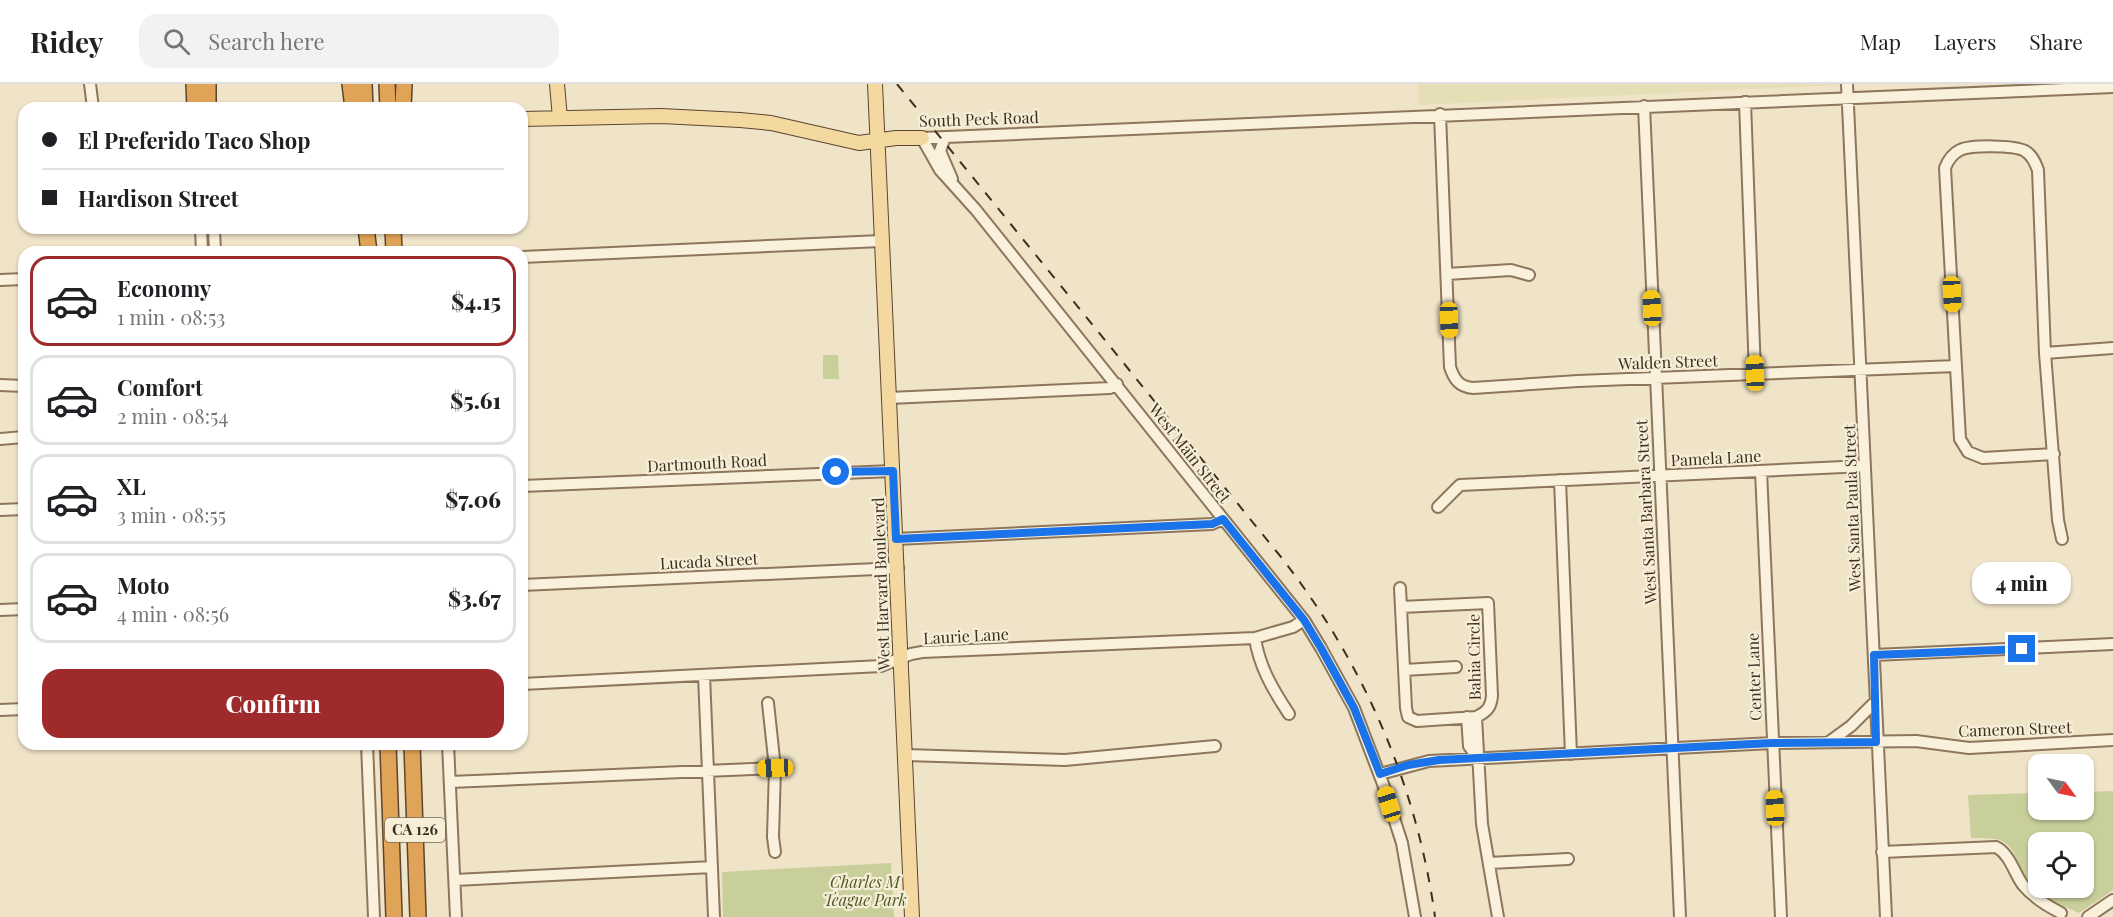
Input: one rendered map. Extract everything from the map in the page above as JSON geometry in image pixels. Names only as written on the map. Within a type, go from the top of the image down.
[{"type":"highway","points":[[194,84],[195,102]]},
{"type":"highway","points":[[208,84],[208,102]]},
{"type":"highway","points":[[350,84],[352,102]]},
{"type":"highway","points":[[364,84],[365,102]]},
{"type":"highway","points":[[387,84],[388,102]]},
{"type":"highway","points":[[403,102],[404,84]]},
{"type":"highway","name":"CA 126","points":[[388,750],[394,917]]},
{"type":"highway","name":"CA 126","points":[[412,750],[418,917]]},
{"type":"main road","points":[[557,84],[560,118]]},
{"type":"main road","name":"West Harvard Boulevard","points":[[874,86],[898,568],[912,917]]},
{"type":"main road","name":"South Peck Road","points":[[528,119],[661,116],[778,124],[859,143],[922,138]]},
{"type":"street","points":[[90,84],[92,102]]},
{"type":"street","name":"West Santa Paula Street","points":[[1847,84],[1874,655],[1876,742],[1886,917]]},
{"type":"street","name":"South Peck Road","points":[[922,138],[1440,114],[2113,87]]},
{"type":"street","points":[[1745,102],[1755,373]]},
{"type":"street","name":"West Santa Barbara Street","points":[[1644,106],[1680,917]]},
{"type":"street","points":[[1440,114],[1447,274],[1511,270],[1529,275]]},
{"type":"street","points":[[945,137],[940,152],[957,190]]},
{"type":"street","name":"West Main Street","points":[[922,138],[940,170],[976,210],[1117,384],[1304,620],[1354,708],[1380,774],[1402,843],[1415,917]]},
{"type":"street","points":[[2054,454],[1983,458],[1968,452],[1960,439],[1946,175],[1947,163],[1959,150],[1982,147],[2016,148],[2026,152],[2035,162],[2039,189],[2045,353],[2054,454],[2058,520],[2062,539]]},
{"type":"street","points":[[528,257],[881,241]]},
{"type":"street","name":"Walden Street","points":[[1447,274],[1450,367],[1461,385],[1473,388],[1578,381],[1956,366]]},
{"type":"street","points":[[0,280],[18,279]]},
{"type":"street","points":[[2045,353],[2113,348]]},
{"type":"street","points":[[889,398],[1110,388],[1117,384]]},
{"type":"street","points":[[0,385],[18,386]]},
{"type":"street","points":[[0,439],[18,437]]},
{"type":"street","name":"Pamela Lane","points":[[1438,507],[1460,485],[1865,466]]},
{"type":"street","name":"Dartmouth Road","points":[[528,486],[893,471]]},
{"type":"street","name":"Center Lane","points":[[1761,471],[1780,917]]},
{"type":"street","points":[[1560,480],[1571,754]]},
{"type":"street","points":[[0,510],[18,509]]},
{"type":"street","points":[[896,539],[1212,524],[1223,519]]},
{"type":"street","name":"Lucada Street","points":[[528,585],[898,568]]},
{"type":"street","name":"Bahia Circle","points":[[1400,588],[1406,708],[1408,717],[1417,721],[1472,717],[1488,709],[1492,696],[1488,603],[1401,607]]},
{"type":"street","points":[[0,610],[18,609]]},
{"type":"street","name":"Laurie Lane","points":[[528,684],[881,666],[922,652],[1255,638],[1283,630],[1304,620]]},
{"type":"street","points":[[1255,638],[1262,667],[1271,687],[1289,714]]},
{"type":"street","points":[[1874,655],[2113,644]]},
{"type":"street","points":[[1404,670],[1456,667]]},
{"type":"street","points":[[704,675],[714,917]]},
{"type":"street","points":[[1829,742],[1851,726],[1875,702]]},
{"type":"street","points":[[768,703],[775,768],[773,837],[775,852]]},
{"type":"street","points":[[0,710],[18,709]]},
{"type":"street","points":[[1472,717],[1469,746],[1478,758],[1482,824],[1498,917]]},
{"type":"street","name":"Cameron Street","points":[[1380,774],[1429,761],[1772,743],[1916,741],[1969,748],[2113,740]]},
{"type":"street","points":[[906,755],[1065,760],[1215,746]]},
{"type":"street","points":[[367,750],[374,917]]},
{"type":"street","points":[[448,750],[456,917]]},
{"type":"street","points":[[450,782],[775,768]]},
{"type":"street","points":[[1882,852],[1996,847],[2006,855],[2029,891],[2061,913]]},
{"type":"street","points":[[1489,863],[1568,859]]},
{"type":"street","points":[[455,880],[712,867]]},
{"type":"street","points":[[2088,917],[2113,900]]},
{"type":"shaded area","points":[[1418,84],[1858,84],[1419,105]]},
{"type":"green space","points":[[823,355],[838,355],[839,379],[823,379]]},
{"type":"green space","points":[[2113,791],[2113,890],[2079,913],[2048,898],[2094,898],[2094,832],[2028,832],[2028,882],[2013,851],[2003,841],[1971,838],[1968,795],[2028,793],[2028,820],[2094,820],[2094,792]]},
{"type":"green space","name":"Charles M Teague Park","points":[[891,863],[894,917],[723,917],[722,872]]},
{"type":"railway","points":[[897,84],[1281,557],[1310,597],[1361,682],[1400,773],[1427,868],[1435,917]]},
{"type":"route","points":[[836,472],[893,471],[896,539],[1114,530],[1212,524],[1223,519],[1304,620],[1354,708],[1380,774],[1408,765],[1439,760],[1772,743],[1876,742],[1874,655],[2022,649]]}]
